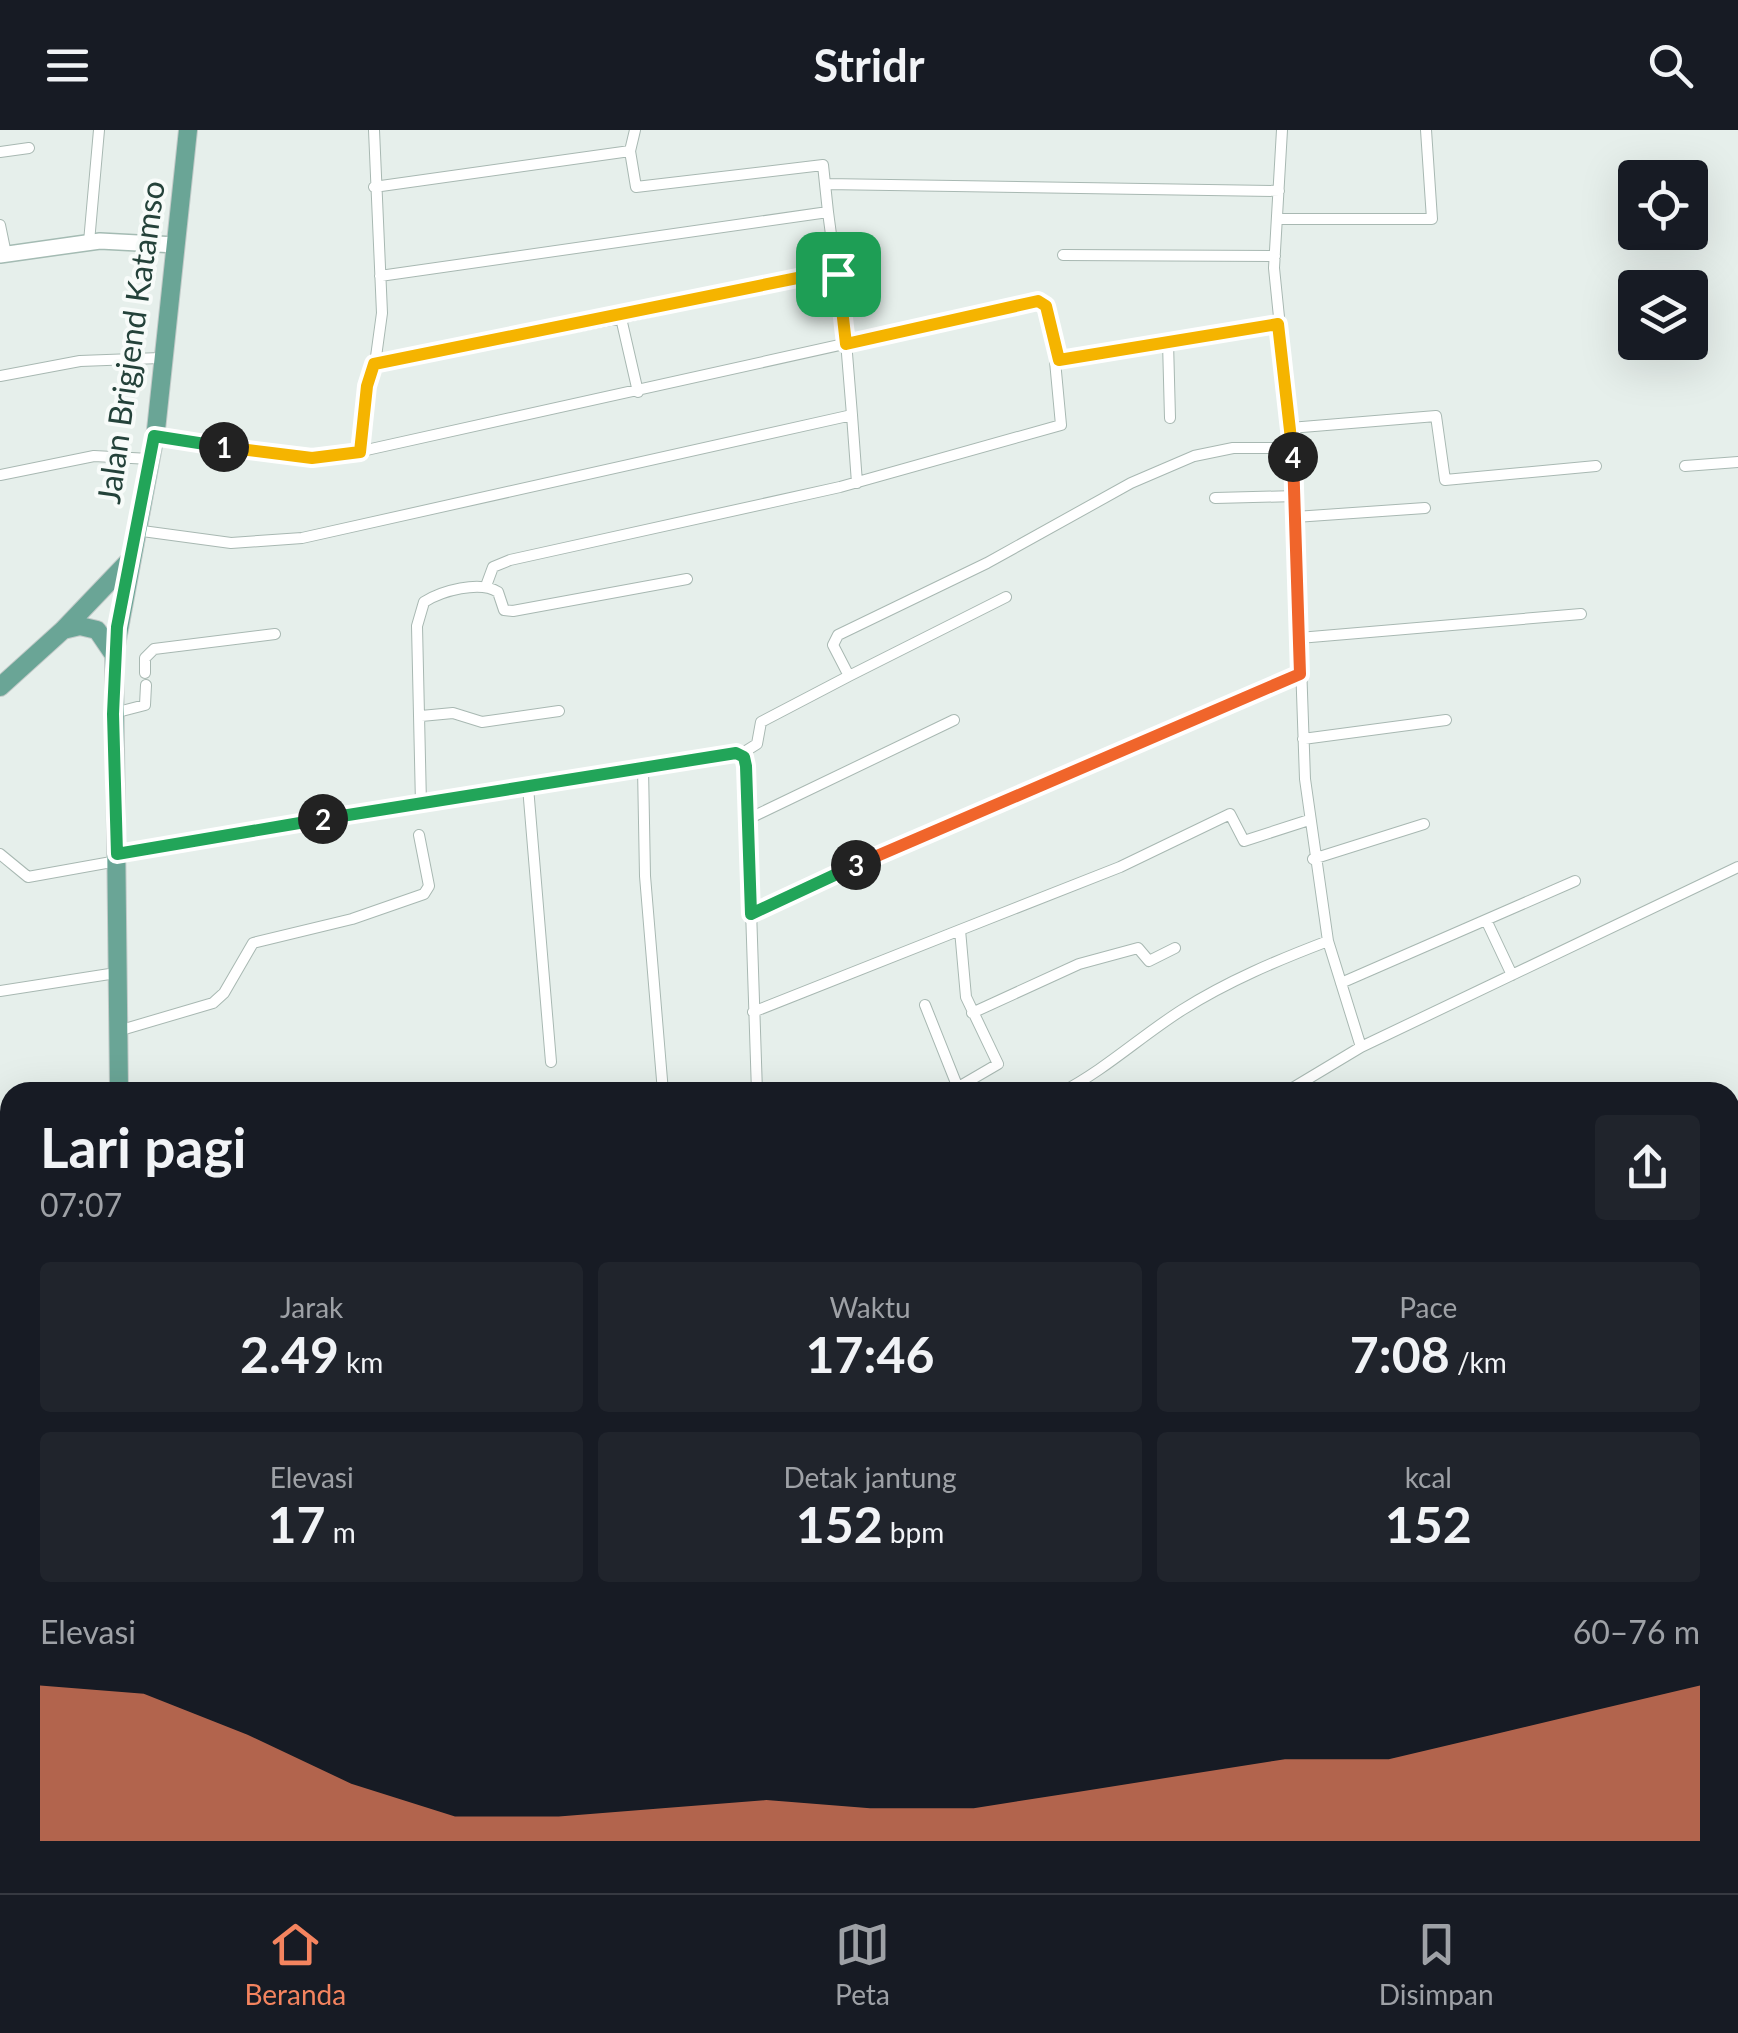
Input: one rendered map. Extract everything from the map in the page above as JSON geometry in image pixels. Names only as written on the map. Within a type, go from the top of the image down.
[{"type":"main road","name":"Jalan Brigjend Katamso","points":[[119,1082],[114,656],[128,561],[154,436],[188,130]]},
{"type":"main road","points":[[0,687],[64,630],[128,561]]},
{"type":"main road","points":[[64,630],[84,626],[96,630],[114,656]]},
{"type":"street","points":[[89,242],[99,130]]},
{"type":"street","points":[[360,452],[367,386],[382,327],[374,130]]},
{"type":"street","points":[[635,130],[630,151],[636,187],[822,165],[836,272],[842,280],[857,483]]},
{"type":"street","points":[[1282,130],[1275,256],[1296,496],[1300,674],[1309,820],[1328,941],[1361,1048]]},
{"type":"street","points":[[1278,220],[1432,219],[1426,130]]},
{"type":"street","points":[[0,152],[29,148]]},
{"type":"street","points":[[374,188],[630,151]]},
{"type":"street","points":[[826,184],[1279,191]]},
{"type":"street","points":[[380,276],[828,212]]},
{"type":"street","points":[[0,225],[3,254],[89,242],[176,245]]},
{"type":"street","points":[[1064,256],[1275,256]]},
{"type":"street","points":[[374,364],[621,318],[836,272]]},
{"type":"street","points":[[154,436],[299,458],[360,452],[1038,301],[1046,306],[1059,360]]},
{"type":"street","points":[[621,318],[638,392]]},
{"type":"street","points":[[486,586],[493,567],[510,560],[857,483],[1061,425],[1053,367],[1059,360],[1278,324]]},
{"type":"street","points":[[1168,342],[1170,418]]},
{"type":"street","points":[[0,376],[80,361],[160,358]]},
{"type":"street","points":[[134,530],[231,543],[302,538],[852,415]]},
{"type":"street","points":[[1290,428],[1436,416],[1445,480],[1596,466]]},
{"type":"street","points":[[849,676],[834,644],[838,635],[987,563],[1131,484],[1206,452],[1293,448]]},
{"type":"street","points":[[0,475],[94,456],[150,459]]},
{"type":"street","points":[[1685,466],[1738,462]]},
{"type":"street","points":[[1215,498],[1296,496]]},
{"type":"street","points":[[1295,517],[1426,508]]},
{"type":"street","points":[[421,804],[420,607],[436,595],[486,586],[496,590],[508,612],[687,580]]},
{"type":"street","points":[[0,854],[28,878],[117,857],[421,804],[740,754],[757,744],[761,722],[1006,597]]},
{"type":"street","points":[[1299,638],[1581,614]]},
{"type":"street","points":[[113,714],[144,705],[144,658],[154,649],[274,634]]},
{"type":"street","points":[[751,914],[1300,674]]},
{"type":"street","points":[[421,716],[453,713],[482,722],[560,712]]},
{"type":"street","points":[[748,820],[954,720]]},
{"type":"street","points":[[1303,739],[1446,720]]},
{"type":"street","points":[[740,754],[746,766],[757,1082]]},
{"type":"street","points":[[642,768],[645,876],[662,1082]]},
{"type":"street","points":[[528,787],[551,1062]]},
{"type":"street","points":[[754,1012],[1120,867],[1230,814],[1244,841],[1309,820]]},
{"type":"street","points":[[1314,858],[1424,824]]},
{"type":"street","points":[[117,1031],[213,1003],[228,987],[253,943],[362,916],[424,894],[429,886],[420,835]]},
{"type":"street","points":[[1303,1082],[1361,1048],[1738,867]]},
{"type":"street","points":[[1341,983],[1575,881]]},
{"type":"street","points":[[1488,922],[1512,975]]},
{"type":"street","points":[[960,930],[962,983],[998,1064],[968,1082]]},
{"type":"street","points":[[1080,1082],[1113,1064],[1197,1001],[1328,941]]},
{"type":"street","points":[[972,1012],[1088,960],[1138,948],[1150,961],[1175,948]]},
{"type":"street","points":[[0,991],[116,974]]},
{"type":"street","points":[[925,1005],[951,1082]]},
{"type":"route","points":[[827,272],[838,274],[842,280],[846,344],[1038,301],[1046,306],[1059,360],[1278,324],[1293,448],[1300,674],[916,838],[751,914],[746,766],[744,757],[736,753],[117,854],[114,656],[154,436],[299,458],[360,452],[367,386],[374,364],[621,318],[827,272]]}]
